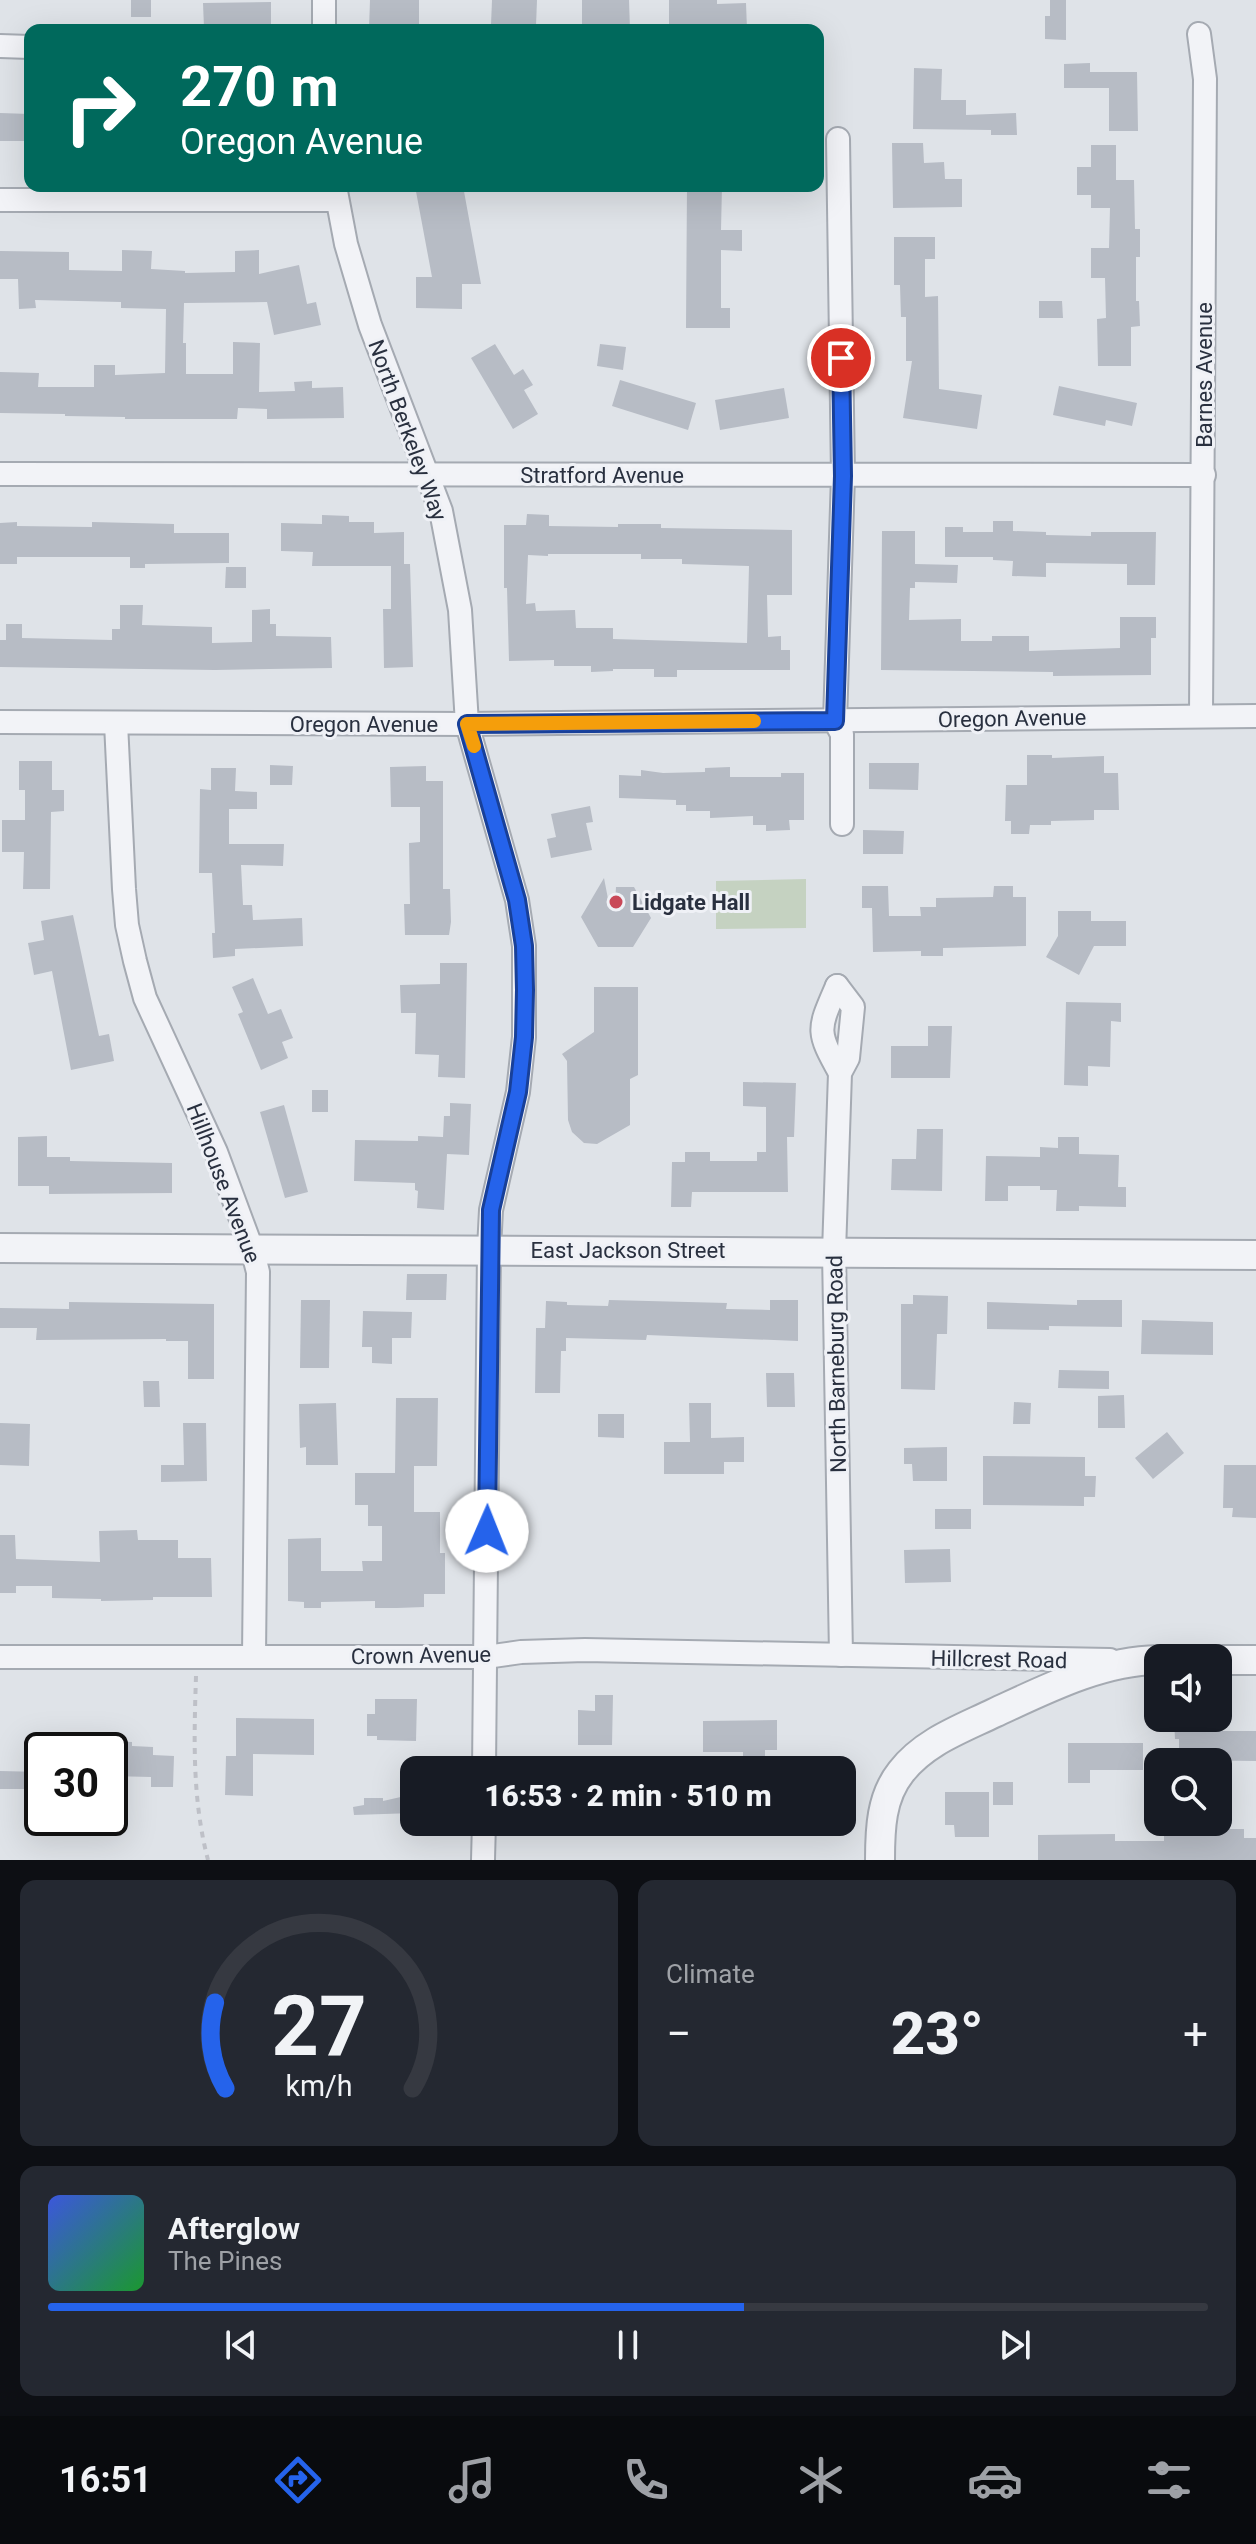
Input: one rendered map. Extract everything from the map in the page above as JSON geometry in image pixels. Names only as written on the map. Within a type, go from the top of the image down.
[{"type":"street","points":[[324,0],[324,24]]},
{"type":"street","name":"Barnes Avenue","points":[[1199,34],[1205,79],[1201,715]]},
{"type":"street","points":[[0,46],[24,47]]},
{"type":"street","points":[[838,139],[843,476],[835,721],[842,734],[842,824]]},
{"type":"street","points":[[0,200],[336,193]]},
{"type":"street","name":"North Berkeley Way","points":[[336,193],[346,244],[370,325],[441,511],[460,610],[467,724],[503,843],[524,946],[524,1037],[518,1092],[491,1210],[489,1249],[484,1756]]},
{"type":"street","name":"Stratford Avenue","points":[[0,474],[1204,475]]},
{"type":"street","name":"Oregon Avenue","points":[[0,722],[467,724],[1256,716]]},
{"type":"street","name":"Hillhouse Avenue","points":[[116,723],[124,889],[127,925],[135,961],[145,998],[216,1152],[258,1272],[254,1656]]},
{"type":"street","name":"North Barneburg Road","points":[[840,1073],[834,1252],[841,1655]]},
{"type":"street","name":"East Jackson Street","points":[[0,1248],[1256,1255]]},
{"type":"street","name":"Crown Avenue","points":[[0,1657],[486,1657],[521,1652],[585,1650],[841,1655]]},
{"type":"street","name":"Hillcrest Road","points":[[841,1655],[1144,1660]]},
{"type":"street","points":[[1232,1660],[1256,1660]]},
{"type":"street","points":[[880,1860],[883,1811],[891,1787],[902,1770],[919,1754],[939,1739],[1070,1679],[1144,1662]]},
{"type":"street","points":[[483,1860],[484,1836]]},
{"type":"path","points":[[196,1657],[194,1754],[199,1825],[208,1860]]},
{"type":"green space","points":[[806,879],[806,928],[716,929],[716,881]]},
{"type":"building","points":[[131,0],[151,0],[151,17],[131,17]]},
{"type":"building","points":[[370,0],[419,0],[419,24],[369,24]]},
{"type":"building","points":[[492,0],[537,0],[536,24],[491,24]]},
{"type":"building","points":[[582,0],[629,0],[630,24],[582,24]]},
{"type":"building","points":[[669,0],[746,3],[747,24],[669,24]]},
{"type":"building","points":[[1050,0],[1066,0],[1066,40],[1045,39],[1045,16],[1050,16]]},
{"type":"building","points":[[271,2],[271,24],[204,24],[203,3]]},
{"type":"building","points":[[1090,63],[1090,72],[1137,72],[1138,131],[1109,131],[1109,88],[1064,88],[1064,64]]},
{"type":"building","points":[[914,68],[942,69],[941,100],[966,100],[966,115],[1016,113],[1017,135],[991,135],[991,130],[913,129]]},
{"type":"building","points":[[0,113],[24,114],[24,141],[0,141]]},
{"type":"building","points":[[892,143],[923,143],[924,163],[944,162],[945,179],[962,179],[962,207],[893,208]]},
{"type":"building","points":[[1091,145],[1116,145],[1116,180],[1134,180],[1135,229],[1140,229],[1140,257],[1136,257],[1136,301],[1139,301],[1140,326],[1131,327],[1131,366],[1098,366],[1097,319],[1106,318],[1105,278],[1091,278],[1091,248],[1109,248],[1110,208],[1091,208],[1091,195],[1077,195],[1077,167],[1091,167]]},
{"type":"building","points":[[416,192],[464,192],[481,284],[462,284],[462,309],[416,308],[416,277],[432,277]]},
{"type":"building","points":[[687,192],[722,192],[721,230],[742,230],[742,251],[721,250],[721,308],[730,308],[730,328],[686,328]]},
{"type":"building","points":[[894,237],[935,237],[935,259],[925,259],[925,297],[938,296],[939,389],[982,395],[977,429],[903,418],[912,361],[906,361],[906,317],[901,317],[900,285],[894,285]]},
{"type":"building","points":[[122,250],[152,251],[151,269],[185,273],[235,272],[235,251],[259,250],[259,274],[299,265],[307,304],[316,302],[321,325],[274,335],[267,302],[184,303],[186,374],[233,374],[233,342],[260,343],[259,392],[295,391],[294,382],[312,381],[312,388],[343,387],[344,418],[267,419],[267,409],[238,408],[237,419],[125,419],[0,413],[0,372],[39,373],[38,387],[94,387],[94,365],[115,365],[115,375],[165,373],[166,309],[121,308],[121,302],[35,300],[36,308],[19,309],[18,279],[0,279],[0,251],[69,252],[69,270],[122,271]]},
{"type":"building","points":[[1039,301],[1062,301],[1063,318],[1039,318]]},
{"type":"building","points":[[495,344],[514,375],[523,369],[533,385],[524,390],[538,414],[513,429],[471,358]]},
{"type":"building","points":[[600,344],[626,347],[623,370],[597,366]]},
{"type":"building","points":[[620,380],[696,403],[688,430],[612,406]]},
{"type":"building","points":[[1059,386],[1137,403],[1132,426],[1106,420],[1105,426],[1053,415]]},
{"type":"building","points":[[784,388],[789,418],[720,430],[715,400]]},
{"type":"building","points":[[527,514],[549,515],[549,526],[661,524],[661,528],[792,530],[792,595],[767,595],[768,637],[781,636],[781,650],[790,650],[790,670],[677,670],[677,677],[654,677],[654,669],[591,672],[591,666],[554,666],[554,660],[509,661],[504,525],[526,525]],"holes":[[[641,554],[641,559],[682,559],[682,564],[749,566],[747,643],[613,639],[613,628],[576,628],[575,610],[536,611],[535,603],[526,604],[528,555]]]},
{"type":"building","points":[[322,515],[349,516],[349,522],[374,522],[374,533],[404,532],[404,564],[410,564],[413,667],[384,668],[383,609],[391,609],[391,566],[312,566],[313,552],[281,551],[281,523],[322,524]]},
{"type":"building","points":[[993,521],[1013,521],[1013,531],[1046,532],[1046,535],[1156,532],[1155,585],[1127,585],[1127,564],[1046,563],[1046,577],[1012,576],[1013,561],[993,560],[993,557],[945,557],[945,527],[963,527],[963,532],[993,532]]},
{"type":"building","points":[[17,522],[17,526],[92,527],[92,522],[174,524],[174,533],[229,533],[229,563],[145,564],[145,568],[130,568],[130,557],[17,557],[17,564],[0,564],[0,523]]},
{"type":"building","points":[[882,531],[915,531],[915,564],[958,565],[957,583],[915,582],[915,588],[910,588],[909,620],[961,619],[961,641],[992,641],[992,636],[1029,636],[1029,651],[1120,648],[1120,617],[1156,617],[1156,638],[1151,638],[1151,675],[1053,676],[1053,672],[881,670]]},
{"type":"building","points":[[226,567],[246,567],[246,588],[225,588]]},
{"type":"building","points":[[120,605],[143,605],[142,625],[212,627],[212,643],[252,642],[252,610],[270,609],[270,624],[276,624],[276,636],[331,637],[332,668],[0,667],[0,640],[6,640],[6,624],[22,624],[22,638],[112,640],[112,629],[120,629]]},
{"type":"building","points":[[1027,755],[1052,755],[1052,758],[1104,756],[1104,773],[1118,773],[1119,810],[1094,810],[1094,820],[1051,821],[1051,825],[1030,825],[1029,834],[1011,834],[1011,821],[1005,821],[1006,785],[1027,785]]},
{"type":"building","points":[[19,761],[52,761],[52,790],[64,790],[64,811],[51,812],[50,889],[23,889],[24,852],[2,852],[2,820],[25,820],[25,790],[19,790]]},
{"type":"building","points":[[869,763],[919,763],[918,790],[869,789]]},
{"type":"building","points":[[270,765],[293,766],[292,785],[270,785]]},
{"type":"building","points":[[426,766],[426,781],[443,781],[443,889],[450,889],[449,935],[405,935],[404,904],[410,904],[409,843],[420,842],[420,807],[391,807],[390,767]]},
{"type":"building","points":[[730,767],[730,777],[781,777],[781,773],[804,773],[804,820],[789,820],[790,830],[766,831],[766,825],[753,825],[753,816],[710,818],[710,811],[686,811],[686,805],[676,805],[676,800],[619,798],[619,775],[641,776],[641,770],[705,772],[705,768]]},
{"type":"building","points":[[211,768],[236,768],[235,791],[257,792],[257,809],[229,809],[229,844],[284,844],[283,866],[241,865],[243,905],[252,905],[253,920],[302,918],[303,946],[235,949],[235,956],[213,958],[212,873],[199,873],[200,789],[211,790]]},
{"type":"building","points":[[590,806],[593,822],[586,823],[592,850],[551,858],[547,839],[556,837],[551,814]]},
{"type":"building","points":[[863,830],[904,831],[903,854],[863,854]]},
{"type":"building","name":"Lidgate Hall","points":[[604,878],[609,904],[615,904],[616,887],[634,887],[651,918],[633,947],[598,947],[581,917]]},
{"type":"building","points":[[862,886],[888,886],[889,916],[921,916],[920,907],[936,907],[936,898],[993,897],[994,886],[1013,886],[1013,897],[1026,897],[1026,946],[943,948],[943,956],[921,956],[921,951],[873,952],[872,908],[862,908]]},
{"type":"building","points":[[1058,911],[1091,911],[1091,921],[1126,921],[1126,946],[1094,946],[1079,975],[1046,957],[1058,936]]},
{"type":"building","points":[[73,915],[99,1036],[109,1034],[114,1061],[71,1070],[52,971],[34,975],[28,943],[44,940],[41,921]]},
{"type":"building","points":[[440,963],[467,963],[465,1078],[438,1077],[439,1055],[415,1054],[416,1013],[401,1013],[400,985],[440,984]]},
{"type":"building","points":[[253,978],[268,1014],[281,1009],[293,1038],[282,1042],[288,1058],[261,1070],[238,1014],[243,1012],[232,987]]},
{"type":"building","points":[[594,987],[638,987],[638,1075],[630,1079],[630,1125],[597,1144],[584,1143],[572,1132],[568,1120],[567,1061],[562,1054],[594,1032]]},
{"type":"building","points":[[1066,1002],[1121,1003],[1121,1022],[1111,1021],[1110,1067],[1088,1066],[1088,1086],[1064,1085]]},
{"type":"building","points":[[928,1026],[952,1026],[950,1078],[891,1078],[891,1046],[928,1046]]},
{"type":"building","points":[[743,1082],[796,1083],[794,1137],[787,1137],[788,1192],[692,1192],[691,1207],[671,1207],[672,1162],[685,1162],[685,1152],[710,1152],[710,1161],[757,1161],[757,1152],[766,1152],[766,1107],[743,1106]]},
{"type":"building","points":[[312,1090],[328,1090],[328,1112],[312,1112]]},
{"type":"building","points":[[450,1103],[471,1104],[469,1155],[447,1154],[444,1210],[417,1208],[415,1183],[354,1181],[355,1140],[418,1141],[418,1136],[443,1137],[444,1116],[450,1116]]},
{"type":"building","points":[[284,1105],[308,1192],[285,1198],[260,1112]]},
{"type":"building","points":[[917,1129],[943,1129],[942,1191],[891,1190],[892,1159],[916,1159]]},
{"type":"building","points":[[47,1136],[47,1157],[70,1157],[70,1161],[172,1163],[172,1193],[49,1194],[49,1186],[18,1186],[18,1137]]},
{"type":"building","points":[[1058,1137],[1079,1137],[1079,1154],[1119,1155],[1118,1187],[1126,1187],[1126,1207],[1079,1206],[1079,1211],[1056,1211],[1057,1190],[1040,1190],[1040,1186],[1008,1186],[1008,1201],[985,1201],[986,1156],[1040,1157],[1040,1147],[1058,1148]]},
{"type":"building","points":[[407,1274],[447,1274],[446,1300],[406,1300]]},
{"type":"building","points":[[913,1295],[948,1296],[947,1334],[937,1334],[935,1390],[901,1389],[901,1304],[913,1304]]},
{"type":"building","points":[[301,1300],[330,1300],[329,1368],[300,1368]]},
{"type":"building","points":[[609,1300],[727,1303],[726,1309],[770,1310],[770,1300],[798,1300],[798,1341],[647,1335],[646,1340],[566,1338],[566,1351],[561,1351],[560,1393],[535,1393],[536,1328],[545,1328],[546,1301],[608,1306]]},
{"type":"building","points":[[1077,1300],[1122,1300],[1122,1327],[987,1329],[987,1302],[1077,1305]]},
{"type":"building","points":[[69,1302],[214,1304],[214,1379],[188,1379],[188,1341],[36,1340],[37,1328],[0,1328],[0,1308],[69,1309]]},
{"type":"building","points":[[363,1311],[412,1312],[411,1338],[392,1338],[392,1364],[372,1363],[372,1347],[362,1347]]},
{"type":"building","points":[[1142,1320],[1213,1322],[1213,1355],[1141,1354]]},
{"type":"building","points":[[1059,1370],[1109,1371],[1109,1389],[1058,1388]]},
{"type":"building","points":[[766,1373],[794,1373],[795,1407],[767,1407]]},
{"type":"building","points":[[143,1381],[159,1381],[160,1407],[144,1407]]},
{"type":"building","points":[[1124,1395],[1125,1428],[1098,1428],[1098,1396]]},
{"type":"building","points":[[396,1398],[438,1398],[437,1466],[414,1466],[414,1512],[440,1512],[440,1553],[445,1553],[445,1594],[424,1594],[424,1607],[375,1608],[375,1601],[321,1602],[321,1608],[304,1608],[304,1602],[288,1601],[288,1539],[321,1538],[321,1571],[363,1571],[362,1561],[382,1561],[382,1526],[368,1526],[368,1505],[355,1505],[355,1473],[395,1473]]},
{"type":"building","points":[[1014,1402],[1031,1403],[1030,1424],[1013,1424]]},
{"type":"building","points":[[336,1403],[338,1465],[306,1465],[306,1447],[300,1448],[299,1404]]},
{"type":"building","points":[[689,1403],[711,1403],[711,1438],[744,1437],[744,1462],[724,1462],[724,1474],[664,1474],[664,1442],[690,1442]]},
{"type":"building","points":[[598,1414],[624,1414],[624,1438],[598,1437]]},
{"type":"building","points":[[0,1423],[30,1424],[29,1466],[0,1465]]},
{"type":"building","points":[[183,1423],[206,1423],[207,1481],[161,1482],[161,1465],[184,1465]]},
{"type":"building","points":[[1167,1432],[1184,1453],[1153,1479],[1135,1458]]},
{"type":"building","points":[[947,1447],[947,1481],[913,1481],[912,1464],[904,1464],[904,1448]]},
{"type":"building","points":[[983,1456],[1085,1457],[1085,1476],[1096,1476],[1095,1497],[1084,1497],[1084,1506],[983,1505]]},
{"type":"building","points":[[1224,1465],[1256,1465],[1256,1518],[1232,1517],[1233,1508],[1223,1508]]},
{"type":"building","points":[[935,1509],[971,1509],[971,1529],[935,1529]]},
{"type":"building","points":[[137,1530],[138,1540],[178,1540],[178,1558],[211,1558],[212,1597],[101,1601],[52,1598],[52,1586],[16,1586],[16,1593],[0,1593],[0,1535],[15,1535],[16,1559],[100,1562],[99,1531]]},
{"type":"building","points":[[950,1549],[951,1582],[905,1583],[904,1550]]},
{"type":"building","points":[[595,1695],[613,1695],[612,1745],[578,1745],[578,1710],[595,1711]]},
{"type":"building","points":[[375,1699],[417,1699],[416,1741],[377,1740],[377,1736],[367,1736],[367,1714],[375,1714]]},
{"type":"building","points":[[236,1718],[314,1719],[314,1755],[253,1754],[253,1796],[225,1795],[226,1756],[236,1756]]},
{"type":"building","points":[[777,1720],[777,1750],[765,1750],[765,1756],[743,1756],[743,1752],[703,1752],[703,1721]]},
{"type":"building","points":[[1256,1731],[1256,1761],[1232,1761],[1232,1748],[1179,1748],[1179,1739],[1175,1739],[1175,1732]]},
{"type":"building","points":[[128,1742],[132,1742],[132,1746],[153,1747],[153,1755],[174,1756],[173,1787],[151,1787],[151,1777],[128,1776]]},
{"type":"building","points":[[1068,1743],[1143,1743],[1143,1770],[1090,1770],[1090,1783],[1068,1783]]},
{"type":"building","points":[[0,1771],[24,1772],[24,1789],[0,1789]]},
{"type":"building","points":[[993,1782],[1013,1782],[1013,1805],[993,1805]]},
{"type":"building","points":[[945,1792],[989,1792],[989,1837],[955,1837],[954,1825],[945,1825]]},
{"type":"building","points":[[400,1797],[400,1813],[354,1815],[353,1807],[364,1805],[364,1798],[383,1798],[383,1801]]},
{"type":"building","points":[[1232,1829],[1244,1829],[1244,1838],[1256,1838],[1256,1860],[1038,1860],[1038,1835],[1115,1834],[1115,1841],[1164,1841],[1164,1836],[1232,1836]]},
{"type":"slow traffic","points":[[474,746],[467,724],[754,721]]},
{"type":"place","name":"Lidgate Hall","points":[[616,902]]},
{"type":"route","points":[[487,1531],[491,1210],[518,1092],[524,1037],[524,946],[503,843],[467,724],[835,721],[843,476],[841,358]]}]
